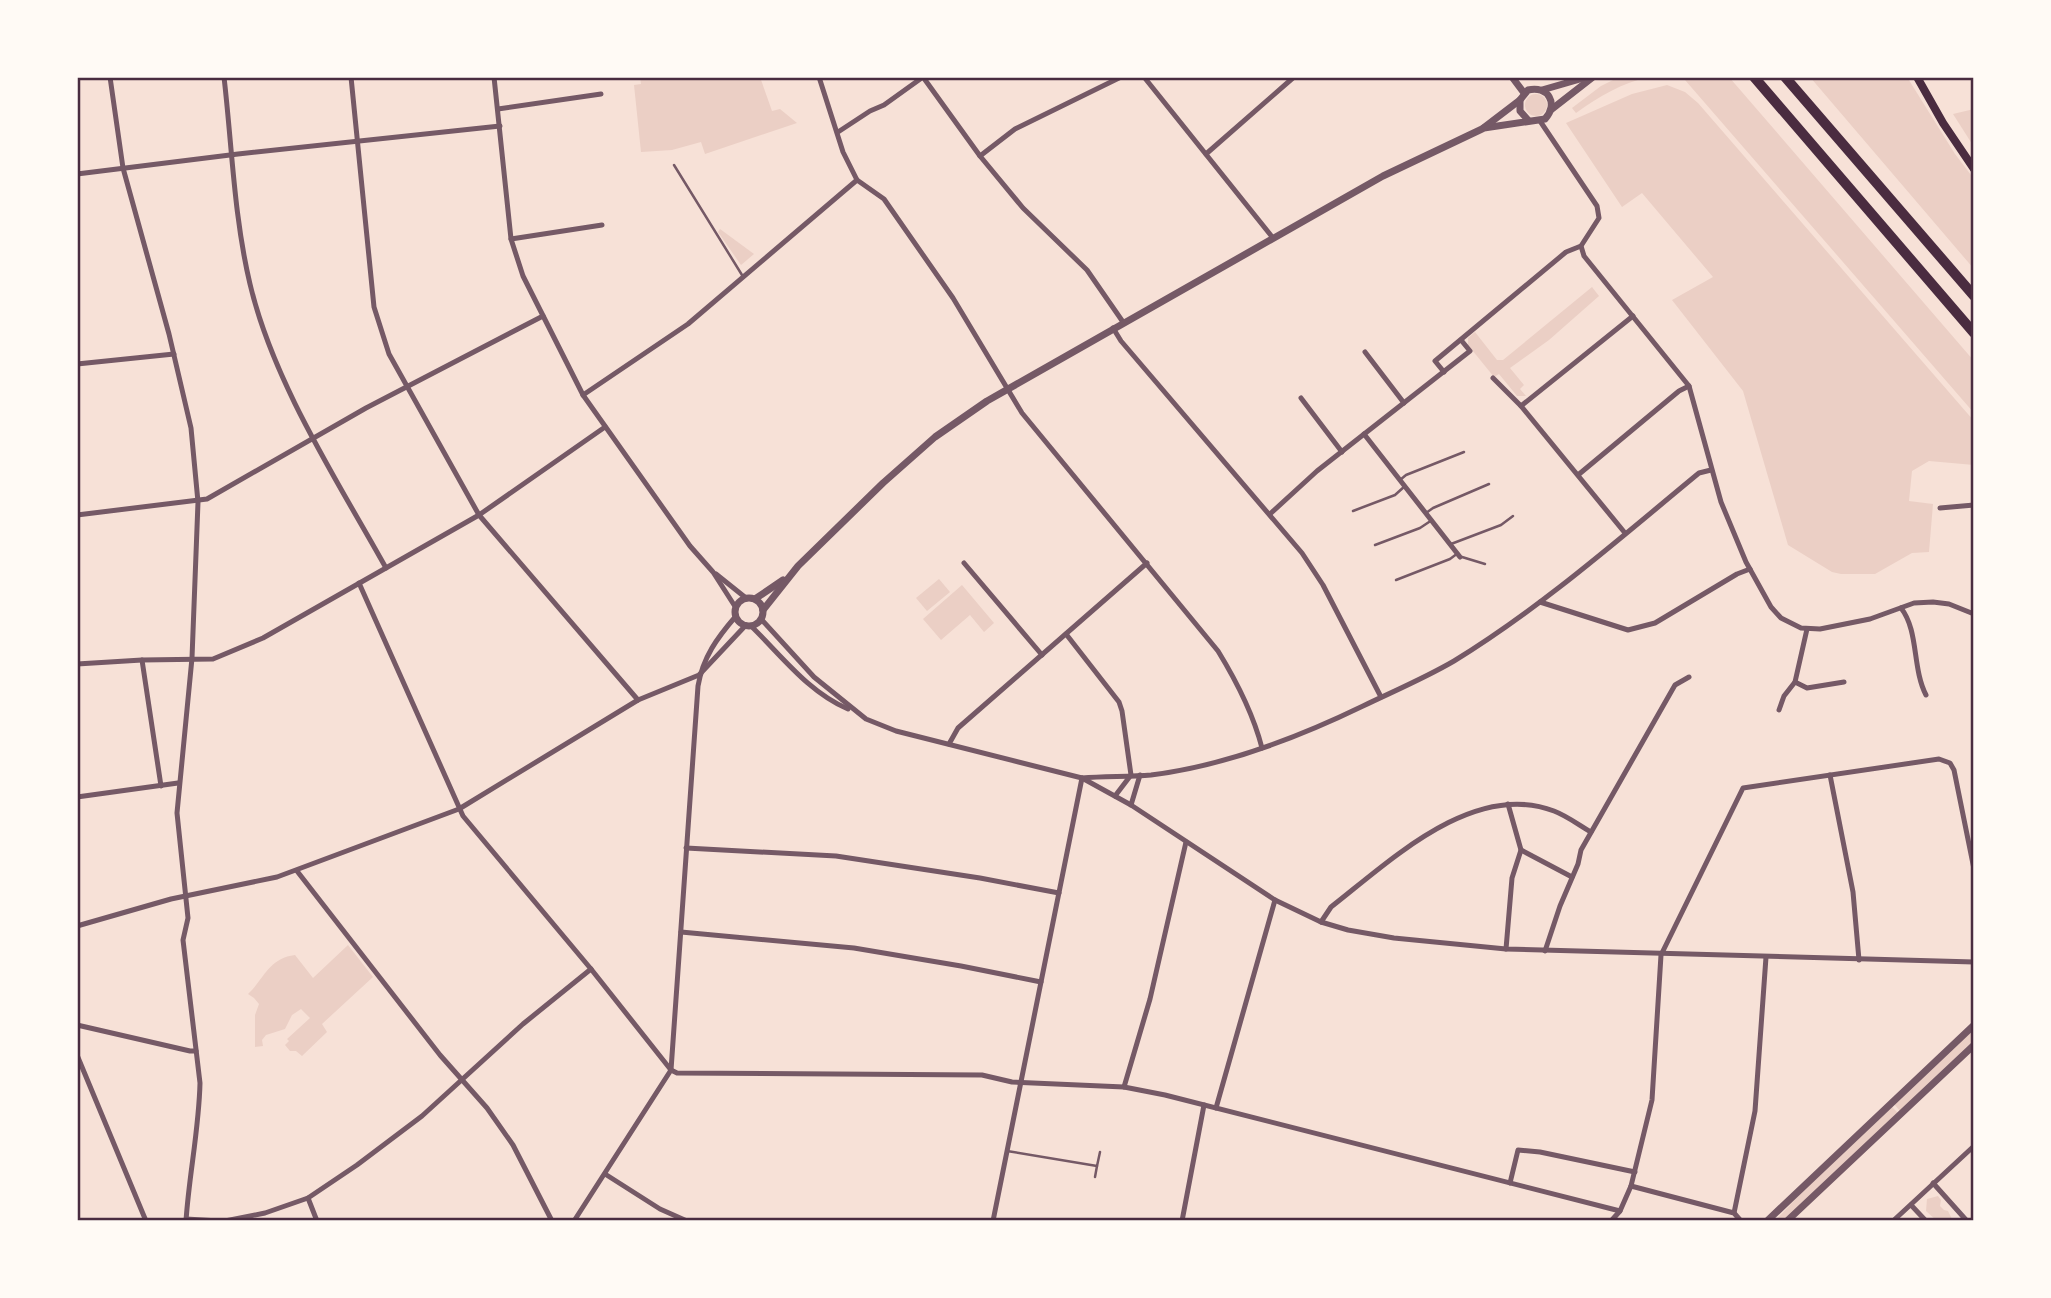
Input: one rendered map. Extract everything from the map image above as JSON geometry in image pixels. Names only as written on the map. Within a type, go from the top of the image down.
[{"type":"highway","points":[[1754,77],[1974,333]]},
{"type":"highway","points":[[1785,77],[1974,296]]},
{"type":"main road","points":[[1917,77],[1943,123],[1974,169]]},
{"type":"street","points":[[110,77],[123,168],[174,354],[191,428],[198,502],[191,658],[177,813],[188,918],[183,940],[200,1083],[200,1106],[190,1165],[186,1220],[219,1221]]},
{"type":"street","points":[[224,77],[242,244],[262,327],[287,390],[386,568]]},
{"type":"street","points":[[351,77],[374,307],[388,354],[479,515],[638,700]]},
{"type":"street","points":[[494,77],[511,239],[519,267],[543,316],[583,395],[690,546],[713,572],[746,598],[755,599],[762,604],[761,619]]},
{"type":"street","points":[[819,77],[849,167],[857,180],[884,199],[953,298],[1014,403],[1218,651],[1236,680],[1252,715],[1262,748]]},
{"type":"street","points":[[838,132],[884,105],[923,77],[980,156],[1023,208],[1087,270],[1123,322]]},
{"type":"street","points":[[980,156],[1016,129],[1121,77]]},
{"type":"street","points":[[1144,77],[1273,238]]},
{"type":"street","points":[[1206,154],[1294,77]]},
{"type":"street","points":[[1512,77],[1522,96],[1520,111],[1528,120]]},
{"type":"street","points":[[755,599],[789,575],[923,446],[1007,389],[1383,176],[1482,129],[1533,89],[1542,90],[1587,77]]},
{"type":"street","points":[[1482,129],[1528,120],[1540,121],[1593,77]]},
{"type":"street","points":[[1542,90],[1550,97],[1552,109]]},
{"type":"street","points":[[498,109],[601,94]]},
{"type":"street","points":[[1444,372],[1435,361],[1566,252],[1581,246],[1599,218],[1597,206],[1540,121]]},
{"type":"street","points":[[77,174],[500,126]]},
{"type":"street","points":[[583,395],[688,324],[857,180]]},
{"type":"street","points":[[511,239],[602,225]]},
{"type":"street","points":[[1581,246],[1584,256],[1689,386],[1721,502],[1750,569],[1771,607],[1792,625],[1807,629],[1870,619],[1914,603],[1949,604],[1974,614]]},
{"type":"street","points":[[77,515],[207,499],[406,386],[543,316]]},
{"type":"street","points":[[1521,406],[1633,316]]},
{"type":"street","points":[[1113,328],[1121,341],[1302,554],[1323,585],[1381,697]]},
{"type":"street","points":[[1269,514],[1364,434],[1470,351],[1461,340]]},
{"type":"street","points":[[1365,352],[1404,403]]},
{"type":"street","points":[[77,364],[174,354]]},
{"type":"street","points":[[1493,378],[1521,406],[1625,533]]},
{"type":"street","points":[[1578,475],[1679,391],[1689,386]]},
{"type":"street","points":[[1301,398],[1342,452]]},
{"type":"street","points":[[77,664],[214,659],[264,638],[479,515],[605,427]]},
{"type":"street","points":[[1364,434],[1459,555]]},
{"type":"street","points":[[1082,778],[1140,775],[1212,762],[1262,748],[1324,725],[1421,679],[1454,661],[1540,602],[1699,473],[1711,470]]},
{"type":"street","points":[[1940,508],[1974,505]]},
{"type":"street","points":[[964,563],[1042,655]]},
{"type":"street","points":[[949,744],[958,728],[1147,563]]},
{"type":"street","points":[[1540,602],[1628,630],[1655,623],[1750,569]]},
{"type":"street","points":[[713,572],[736,612],[808,684],[831,702],[895,731],[1082,778],[1131,805],[1275,900],[1321,922],[1370,935],[1506,949],[1974,962]]},
{"type":"street","points":[[763,610],[789,575]]},
{"type":"street","points":[[359,583],[459,809],[671,1070],[677,1073],[982,1075],[1021,1082],[1124,1087],[1620,1211]]},
{"type":"street","points":[[574,1221],[671,1070],[699,675],[714,642],[740,602],[746,598]]},
{"type":"street","points":[[1901,608],[1908,617],[1919,681],[1926,695]]},
{"type":"street","points":[[77,926],[297,871],[459,809],[638,700],[699,675],[748,625],[761,619]]},
{"type":"street","points":[[761,619],[814,677],[854,712]]},
{"type":"street","points":[[1779,710],[1784,696],[1795,682],[1807,629]]},
{"type":"street","points":[[1066,634],[1119,702],[1122,711],[1131,775],[1115,796]]},
{"type":"street","points":[[142,660],[161,786]]},
{"type":"street","points":[[1545,951],[1591,832],[1675,685],[1689,677]]},
{"type":"street","points":[[1795,682],[1807,688],[1844,682]]},
{"type":"street","points":[[1611,1221],[1620,1211],[1631,1186],[1652,1100],[1661,955],[1740,792],[1747,787],[1830,775],[1939,760],[1950,763],[1954,770],[1974,869]]},
{"type":"street","points":[[1131,805],[1140,775]]},
{"type":"street","points":[[1830,775],[1853,892],[1859,960]]},
{"type":"street","points":[[993,1221],[1082,778]]},
{"type":"street","points":[[77,797],[178,783]]},
{"type":"street","points":[[1321,922],[1331,906],[1417,840],[1459,818],[1508,804],[1531,805],[1554,811],[1591,832]]},
{"type":"street","points":[[1506,949],[1512,878],[1521,850],[1508,804]]},
{"type":"street","points":[[1124,1087],[1150,999],[1186,842]]},
{"type":"street","points":[[686,848],[836,856],[1059,893]]},
{"type":"street","points":[[1521,850],[1572,877]]},
{"type":"street","points":[[297,871],[440,1055],[487,1108],[513,1145],[552,1221]]},
{"type":"street","points":[[1216,1108],[1275,900]]},
{"type":"street","points":[[681,932],[854,948],[1041,982]]},
{"type":"street","points":[[1734,1213],[1755,1111],[1766,957]]},
{"type":"street","points":[[225,1221],[265,1213],[308,1198],[392,1140],[451,1092],[523,1024],[591,969]]},
{"type":"street","points":[[1767,1221],[1974,1024]]},
{"type":"street","points":[[77,1025],[196,1051]]},
{"type":"street","points":[[1787,1221],[1974,1045]]},
{"type":"street","points":[[77,1055],[146,1221]]},
{"type":"street","points":[[1181,1221],[1204,1105]]},
{"type":"street","points":[[1893,1221],[1974,1146]]},
{"type":"street","points":[[1510,1183],[1518,1150],[1635,1172]]},
{"type":"street","points":[[605,1174],[660,1209],[687,1221]]},
{"type":"street","points":[[1933,1183],[1967,1221]]},
{"type":"street","points":[[1631,1186],[1734,1213],[1741,1221]]},
{"type":"street","points":[[308,1198],[317,1221]]},
{"type":"street","points":[[1911,1205],[1926,1221]]},
{"type":"lane","points":[[674,165],[740,268],[743,278]]},
{"type":"lane","points":[[1400,480],[1406,475],[1464,452]]},
{"type":"lane","points":[[1426,513],[1489,484]]},
{"type":"lane","points":[[1353,511],[1395,495],[1405,486]]},
{"type":"lane","points":[[1451,544],[1501,525],[1513,516]]},
{"type":"lane","points":[[1376,545],[1420,528],[1432,520]]},
{"type":"lane","points":[[1396,580],[1459,555],[1485,564]]},
{"type":"lane","points":[[1007,1151],[1097,1166]]},
{"type":"lane","points":[[1095,1177],[1100,1152]]},
{"type":"shaded area","points":[[640,77],[760,77],[772,111],[780,109],[797,123],[705,154],[701,142],[672,150],[641,152],[634,85],[641,84]]},
{"type":"shaded area","points":[[1619,77],[1650,77],[1611,91],[1576,113],[1572,108],[1601,86]]},
{"type":"shaded area","points":[[1672,77],[1729,77],[1974,361],[1974,413],[1685,80]]},
{"type":"shaded area","points":[[1810,77],[1907,77],[1955,154],[1974,179],[1974,269]]},
{"type":"shaded area","points":[[1667,85],[1685,92],[1698,103],[1974,421],[1974,465],[1929,461],[1912,471],[1909,501],[1933,504],[1929,552],[1912,553],[1875,574],[1841,574],[1832,572],[1788,545],[1743,391],[1672,300],[1713,277],[1642,193],[1622,207],[1566,123],[1632,94]]},
{"type":"shaded area","points":[[1536,94],[1544,97],[1547,105],[1544,113],[1536,116],[1528,113],[1525,105],[1528,97]]},
{"type":"shaded area","points":[[1974,109],[1974,147],[1953,114]]},
{"type":"shaded area","points":[[720,229],[754,254],[741,265],[718,232]]},
{"type":"shaded area","points":[[1592,287],[1599,296],[1549,340],[1510,368],[1524,385],[1520,389],[1526,396],[1517,396],[1499,374],[1494,377],[1468,345],[1468,338],[1475,332],[1497,360],[1503,360]]},
{"type":"shaded area","points":[[939,579],[950,592],[927,611],[916,598]]},
{"type":"shaded area","points":[[962,585],[994,623],[984,632],[970,615],[941,640],[923,619]]},
{"type":"shaded area","points":[[348,945],[373,977],[322,1024],[327,1032],[302,1056],[296,1051],[290,1051],[285,1045],[289,1041],[287,1039],[310,1018],[301,1009],[292,1015],[285,1029],[266,1035],[262,1040],[263,1046],[255,1047],[255,1015],[259,1004],[248,994],[268,970],[279,960],[295,955],[313,978]]},
{"type":"shaded area","points":[[1974,1029],[1974,1041],[1900,1111],[1894,1104]]},
{"type":"shaded area","points":[[1892,1107],[1898,1113],[1783,1221],[1775,1221],[1806,1188]]},
{"type":"shaded area","points":[[1938,1196],[1941,1200],[1940,1206],[1948,1211],[1953,1221],[1937,1221],[1926,1211],[1927,1199]]}]
